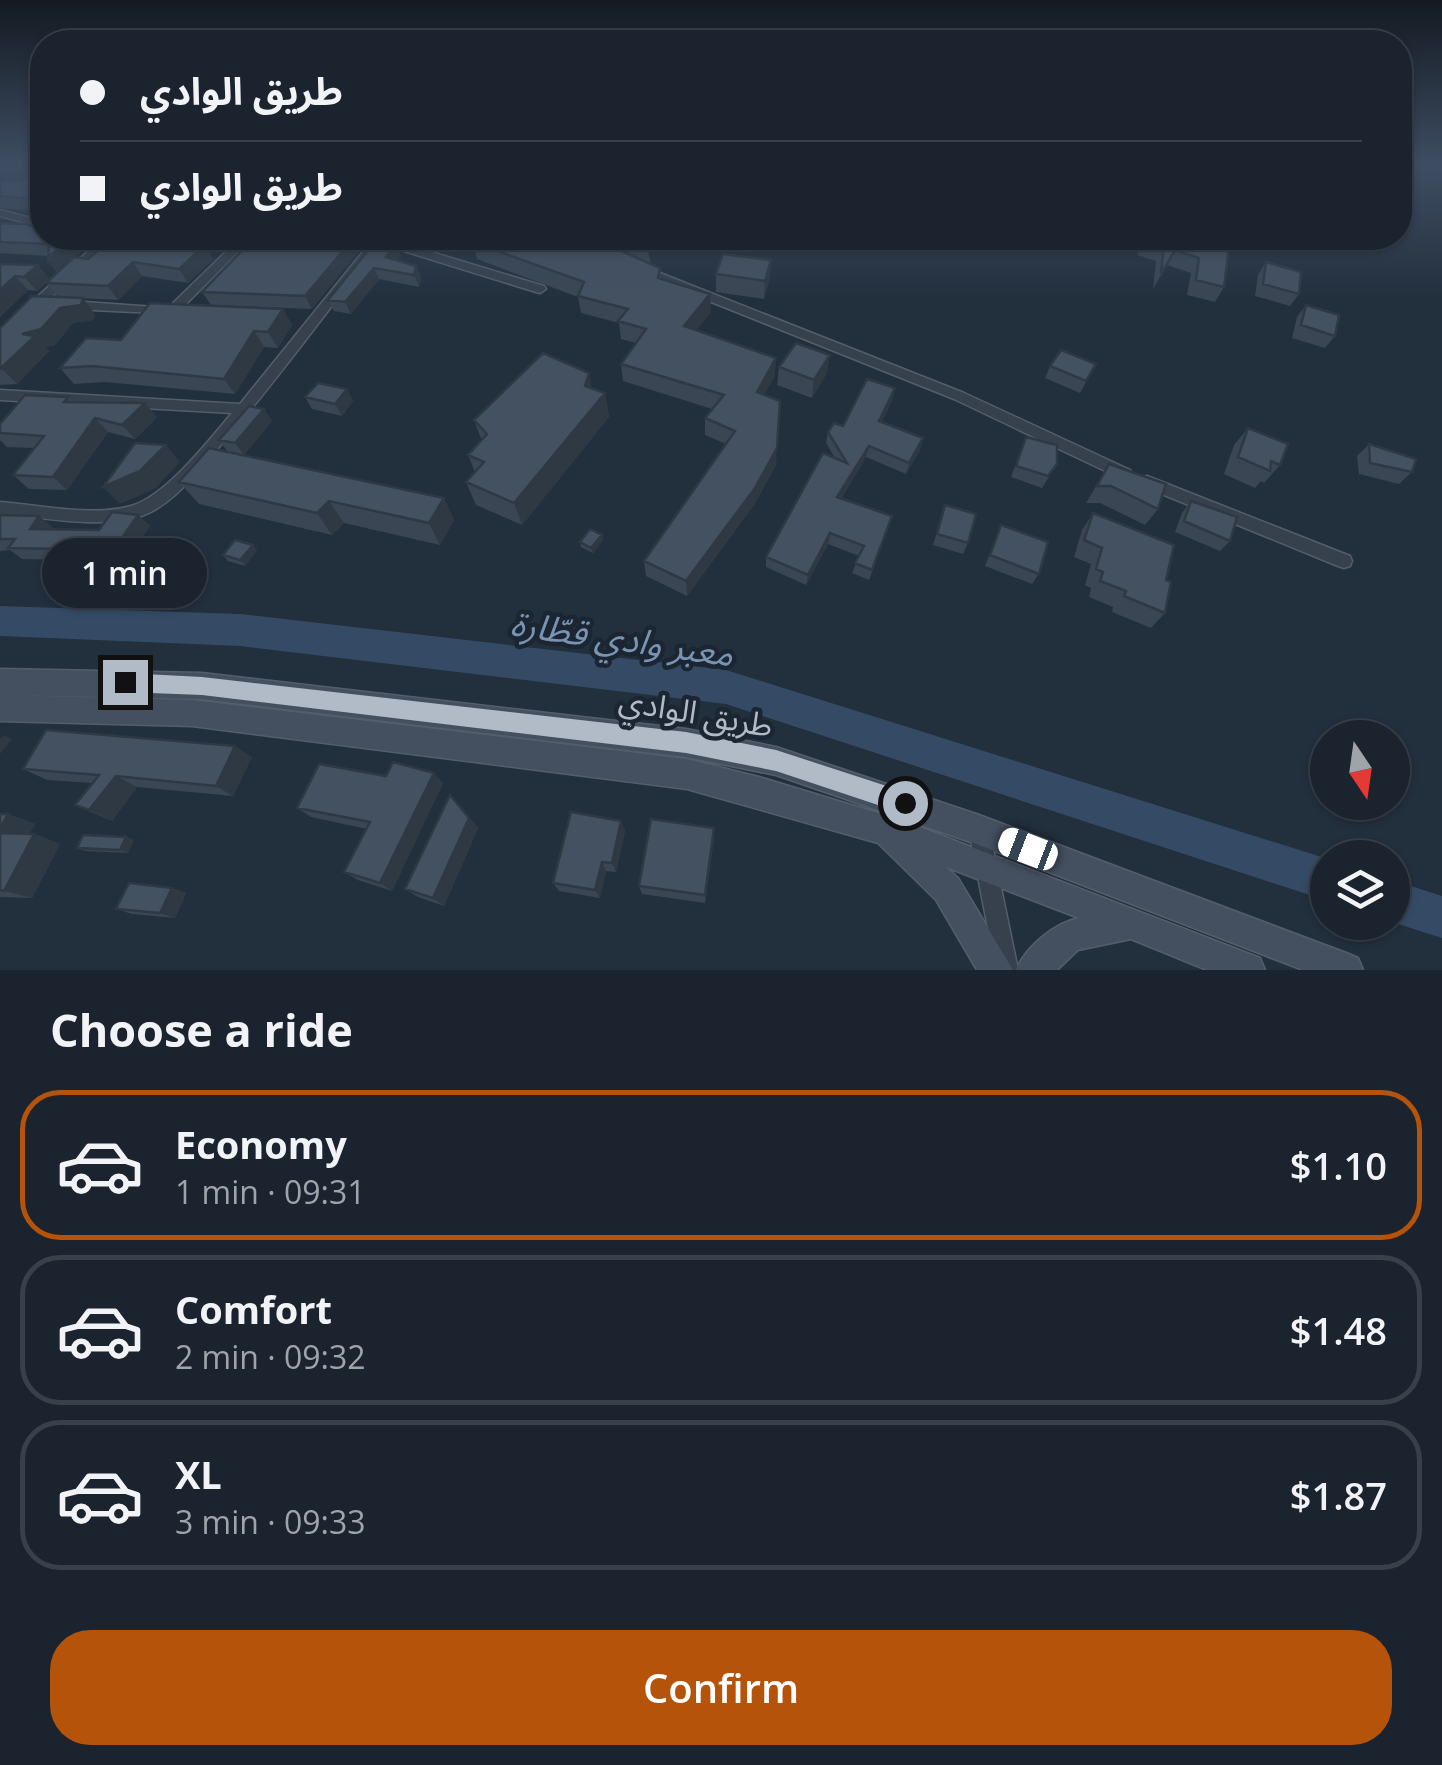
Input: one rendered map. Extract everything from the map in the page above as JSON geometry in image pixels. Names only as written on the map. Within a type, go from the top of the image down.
[{"type":"main road","name":"طريق الوادي","points":[[0,682],[192,713],[688,774],[766,792],[986,865],[1248,970]]},
{"type":"main road","name":"طريق الوادي","points":[[0,708],[88,695],[202,686],[686,742],[794,766],[979,830],[1346,970]]},
{"type":"main road","points":[[863,822],[896,842],[947,889],[996,970]]},
{"type":"main road","points":[[1034,970],[1070,936],[1131,923]]},
{"type":"street","points":[[0,225],[5,214],[30,221]]},
{"type":"street","points":[[0,336],[95,250]]},
{"type":"street","points":[[172,311],[234,250]]},
{"type":"street","points":[[0,508],[122,513],[143,509],[163,496],[244,409],[312,318],[370,250]]},
{"type":"street","points":[[414,250],[540,289]]},
{"type":"street","points":[[636,267],[960,396],[1111,468],[1344,561]]},
{"type":"street","points":[[34,303],[192,312]]},
{"type":"street","points":[[292,317],[312,318]]},
{"type":"street","points":[[0,395],[244,409]]},
{"type":"street","points":[[979,830],[1007,970]]},
{"type":"building","points":[[0,223],[30,225],[30,243],[0,242]]},
{"type":"building","points":[[99,250],[200,250],[179,269],[133,262],[108,286],[46,283],[74,257],[88,259]]},
{"type":"building","points":[[242,250],[344,250],[305,296],[202,292]]},
{"type":"building","points":[[368,250],[392,250],[386,257],[416,266],[414,275],[374,268],[345,302],[328,300]]},
{"type":"building","points":[[494,250],[619,250],[660,268],[658,278],[710,294],[684,326],[776,358],[757,392],[780,401],[777,448],[755,488],[686,581],[644,561],[735,431],[705,418],[724,395],[621,364],[646,329],[618,321],[628,309],[578,296],[584,282]]},
{"type":"building","points":[[1164,250],[1175,250],[1161,274]]},
{"type":"building","points":[[1175,250],[1229,250],[1224,287],[1196,280],[1199,258]]},
{"type":"building","points":[[723,254],[771,260],[765,281],[716,274]]},
{"type":"building","points":[[1266,262],[1301,272],[1299,294],[1263,284]]},
{"type":"building","points":[[0,264],[38,265],[24,277],[15,276],[0,290]]},
{"type":"building","points":[[32,296],[83,298],[81,305],[60,308],[41,329],[22,334],[35,336],[0,369],[0,328]]},
{"type":"building","points":[[150,303],[283,309],[268,332],[254,331],[224,379],[92,366],[60,368],[86,338],[121,340]]},
{"type":"building","points":[[1306,305],[1339,315],[1335,336],[1301,325]]},
{"type":"building","points":[[796,343],[830,355],[814,380],[779,367]]},
{"type":"building","points":[[1061,350],[1096,364],[1086,381],[1050,366]]},
{"type":"building","points":[[543,353],[589,373],[585,386],[605,393],[514,503],[466,482],[484,462],[468,455],[487,434],[474,420]]},
{"type":"building","points":[[867,379],[895,388],[879,421],[923,438],[909,463],[869,446],[837,497],[892,516],[872,570],[855,563],[864,546],[830,533],[808,575],[766,557],[823,453],[847,463],[828,432],[834,423],[843,426]]},
{"type":"building","points":[[318,383],[347,389],[335,404],[305,397]]},
{"type":"building","points":[[25,395],[68,397],[64,402],[145,403],[122,425],[95,418],[53,477],[13,475],[44,436],[0,433],[0,424]]},
{"type":"building","points":[[249,406],[264,409],[235,443],[219,440]]},
{"type":"building","points":[[1248,428],[1288,444],[1280,465],[1271,461],[1270,471],[1238,457]]},
{"type":"building","points":[[1026,437],[1057,445],[1057,464],[1048,476],[1016,466]]},
{"type":"building","points":[[135,443],[166,445],[140,471],[103,487]]},
{"type":"building","points":[[1369,444],[1416,459],[1412,472],[1370,463]]},
{"type":"building","points":[[209,448],[444,498],[429,523],[329,501],[317,513],[179,482]]},
{"type":"building","points":[[1109,464],[1166,484],[1158,509],[1111,486],[1097,486]]},
{"type":"building","points":[[1191,501],[1237,517],[1230,541],[1184,521]]},
{"type":"building","points":[[945,505],[976,514],[968,543],[937,534]]},
{"type":"building","points":[[112,512],[138,515],[114,549],[66,543],[62,549],[8,548],[15,539],[0,539],[0,515],[39,516],[30,529],[99,530]]},
{"type":"building","points":[[1093,513],[1174,545],[1166,580],[1171,582],[1165,613],[1100,581],[1103,572],[1096,569],[1102,548],[1084,540]]},
{"type":"building","points":[[1001,525],[1048,542],[1039,574],[990,555]]},
{"type":"building","points":[[590,529],[602,535],[591,548],[580,542]]},
{"type":"building","points":[[235,540],[253,545],[240,560],[223,555]]},
{"type":"building","points":[[46,730],[235,746],[216,786],[116,776],[89,810],[75,805],[99,775],[23,769]]},
{"type":"building","points":[[393,762],[434,773],[380,883],[344,872],[370,822],[297,808],[319,764],[386,776]]},
{"type":"building","points":[[450,795],[469,818],[433,898],[405,889]]},
{"type":"building","points":[[571,812],[621,821],[612,863],[602,862],[595,890],[553,883]]},
{"type":"building","points":[[651,819],[714,828],[705,895],[639,886]]},
{"type":"building","points":[[0,833],[34,834],[4,891],[0,890]]},
{"type":"building","points":[[83,835],[126,837],[120,850],[77,848]]},
{"type":"building","points":[[129,883],[172,888],[160,913],[116,909]]},
{"type":"waterway","name":"معبر وادي قطّارة","points":[[0,621],[240,630],[726,687],[1310,874]]},
{"type":"waterway","name":"معبر وادي قطّارة","points":[[1410,907],[1442,917]]},
{"type":"route","points":[[125,682],[202,686],[686,742],[776,761],[905,803]]}]
